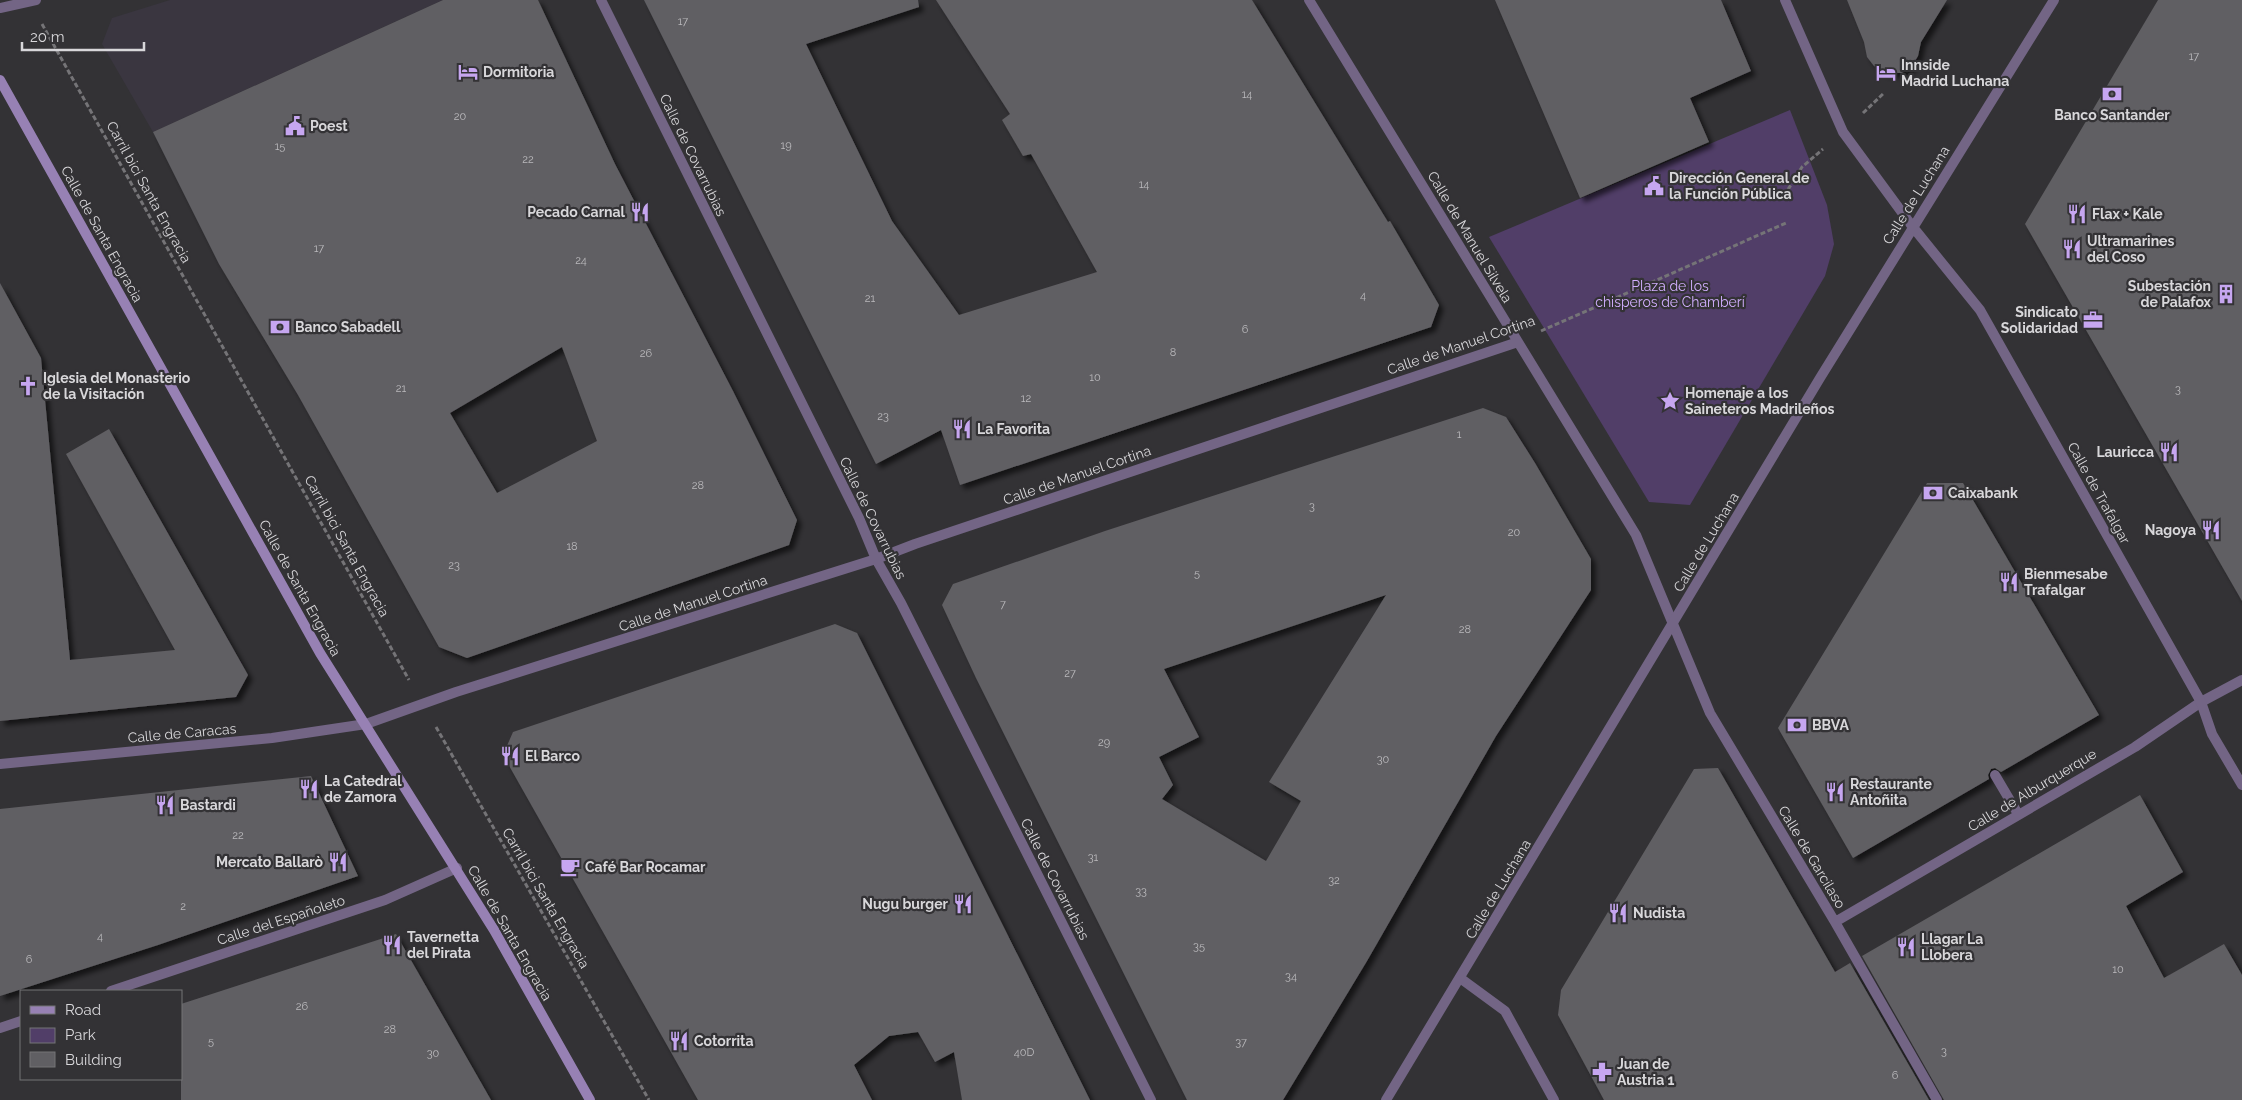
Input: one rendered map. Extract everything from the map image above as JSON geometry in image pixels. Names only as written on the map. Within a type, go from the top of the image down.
[{"type":"main road","name":"Calle de Santa Engracia","points":[[0,80],[307,629],[494,930],[590,1100]]},
{"type":"street","name":"Calle de Covarrubias","points":[[601,0],[859,518],[876,559],[902,603],[1151,1100]]},
{"type":"street","name":"Calle de Manuel Silvela","points":[[1309,0],[1636,535],[1674,623]]},
{"type":"street","name":"Calle de Trafalgar","points":[[1785,0],[1843,132],[1912,226],[1980,310],[2201,702],[2212,734],[2242,785]]},
{"type":"street","name":"Calle de Luchana","points":[[1386,1100],[1912,226],[2054,0]]},
{"type":"street","points":[[0,8],[33,1]]},
{"type":"street","name":"Calle de Manuel Cortina","points":[[366,724],[423,706],[456,692],[876,559],[925,540],[1518,342]]},
{"type":"street","name":"Calle de Garcilaso","points":[[1674,623],[1710,713],[1835,922],[1937,1100]]},
{"type":"street","name":"Calle de Alburquerque","points":[[1835,922],[2135,747],[2201,702],[2242,680]]},
{"type":"street","name":"Calle de Caracas","points":[[0,764],[272,738],[366,724]]},
{"type":"street","points":[[1995,775],[2018,814]]},
{"type":"street","name":"Calle del Españoleto","points":[[114,990],[385,900],[456,868]]},
{"type":"street","points":[[1460,978],[1505,1011],[1554,1100]]},
{"type":"street","points":[[0,1028],[20,1021]]},
{"type":"path","name":"Carril bici Santa Engracia","points":[[33,1],[423,706],[649,1100]]},
{"type":"path","name":"Calle de Manuel Cortina","points":[[1518,342],[1786,223]]},
{"type":"shaded area","points":[[170,0],[443,0],[153,132],[102,44],[112,18]]},
{"type":"green space","name":"Plaza de los chisperos de Chamberí","points":[[1790,110],[1827,205],[1834,244],[1825,276],[1690,505],[1649,502],[1489,237]]},
{"type":"building","points":[[443,0],[538,0],[615,164],[733,391],[797,520],[789,545],[467,658],[439,647],[298,395],[219,264],[153,132]],"holes":[[[562,347],[597,441],[497,493],[450,413]]]},
{"type":"building","points":[[644,0],[918,0],[919,7],[806,44],[892,221],[959,315],[1097,272],[1031,154],[1023,156],[1002,120],[1010,114],[936,0],[1252,0],[1388,222],[1390,221],[1439,305],[1431,327],[960,485],[941,430],[876,464]]},
{"type":"building","points":[[1495,0],[1721,0],[1751,71],[1690,98],[1709,142],[1580,198]]},
{"type":"building","points":[[1847,0],[1947,0],[1921,42],[1918,56],[1912,66],[1902,73],[1886,73],[1874,66],[1867,57],[1864,42]]},
{"type":"building","points":[[2158,0],[2242,0],[2242,601],[2025,224]]},
{"type":"building","points":[[0,283],[41,358],[70,660],[175,650],[66,454],[109,429],[248,675],[236,697],[0,721]]},
{"type":"building","points":[[1483,408],[1506,417],[1591,559],[1591,590],[1496,736],[1367,961],[1283,1100],[1187,1100],[976,678],[942,605],[953,584],[1105,531]],"holes":[[[1386,595],[1269,782],[1301,801],[1266,861],[1162,799],[1173,785],[1159,757],[1199,737],[1164,669]]]},
{"type":"building","points":[[1927,483],[1963,483],[2099,715],[2001,772],[1995,768],[1991,769],[1988,775],[1989,779],[1853,858],[1778,728]]},
{"type":"building","points":[[835,624],[857,633],[1090,1100],[962,1100],[954,1052],[935,1062],[918,1032],[889,1036],[854,1065],[872,1100],[698,1100],[503,755],[513,732]]},
{"type":"building","points":[[1718,768],[1835,972],[1850,963],[1929,1100],[1604,1100],[1558,1015],[1561,990],[1694,769]]},
{"type":"building","points":[[311,776],[358,876],[158,945],[0,996],[0,809]]},
{"type":"building","points":[[2140,795],[2183,872],[2126,906],[2164,978],[2224,944],[2242,975],[2242,1100],[1944,1100],[1862,956]]},
{"type":"building","points":[[396,934],[491,1100],[181,1100],[182,1004]]},
{"type":"place","name":"Dormitoria","points":[[468,72]]},
{"type":"place","name":"Innside Madrid Luchana","points":[[1886,73]]},
{"type":"place","name":"Banco Santander","points":[[2112,94]]},
{"type":"place","name":"Poest","points":[[295,126]]},
{"type":"place","name":"Dirección General de la Función Pública","points":[[1654,186]]},
{"type":"place","name":"Pecado Carnal","points":[[640,212]]},
{"type":"place","name":"Flax + Kale","points":[[2077,214]]},
{"type":"place","name":"Ultramarines del Coso","points":[[2072,249]]},
{"type":"place","name":"Subestación de Palafox","points":[[2226,294]]},
{"type":"place","name":"Sindicato Solidaridad","points":[[2093,320]]},
{"type":"place","name":"Banco Sabadell","points":[[280,327]]},
{"type":"place","name":"Iglesia del Monasterio de la Visitación","points":[[28,386]]},
{"type":"place","name":"Homenaje a los Saineteros Madrileños","points":[[1670,401]]},
{"type":"place","name":"La Favorita","points":[[962,429]]},
{"type":"place","name":"Lauricca","points":[[2169,452]]},
{"type":"place","name":"Caixabank","points":[[1933,493]]},
{"type":"place","name":"Nagoya","points":[[2211,530]]},
{"type":"place","name":"Bienmesabe Trafalgar","points":[[2009,582]]},
{"type":"place","name":"BBVA","points":[[1797,725]]},
{"type":"place","name":"El Barco","points":[[510,756]]},
{"type":"place","name":"La Catedral de Zamora","points":[[309,789]]},
{"type":"place","name":"Restaurante Antoñita","points":[[1835,792]]},
{"type":"place","name":"Bastardi","points":[[165,805]]},
{"type":"place","name":"Mercato Ballarò","points":[[338,862]]},
{"type":"place","name":"Café Bar Rocamar","points":[[570,867]]},
{"type":"place","name":"Nugu burger","points":[[963,904]]},
{"type":"place","name":"Nudista","points":[[1618,913]]},
{"type":"place","name":"Tavernetta del Pirata","points":[[392,945]]},
{"type":"place","name":"Llagar La Llobera","points":[[1906,947]]},
{"type":"place","name":"Cotorrita","points":[[679,1041]]},
{"type":"place","name":"Juan de Austria 1","points":[[1602,1072]]}]
